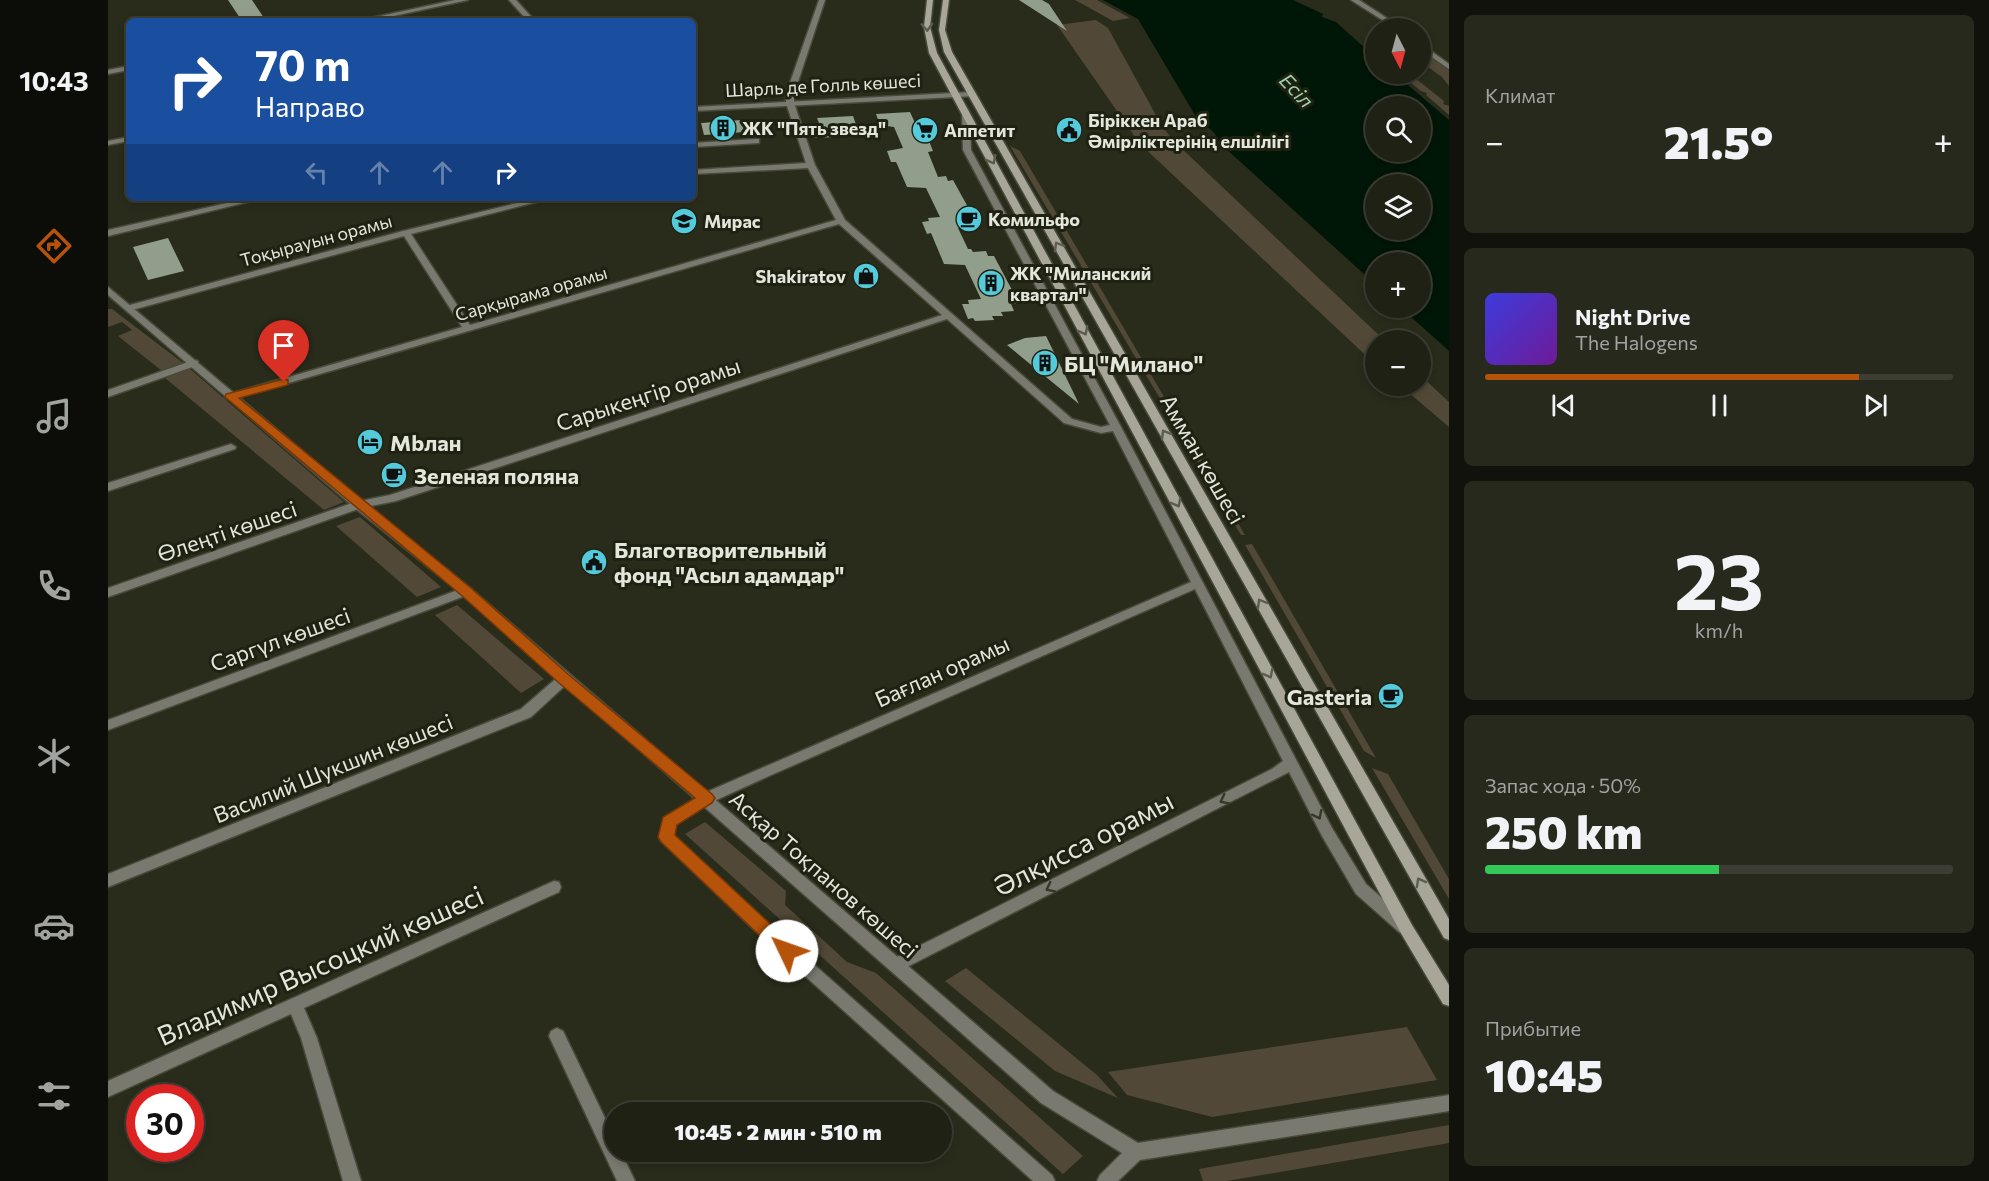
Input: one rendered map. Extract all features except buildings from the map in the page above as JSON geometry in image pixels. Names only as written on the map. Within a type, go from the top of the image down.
[{"type":"main road","name":"Амман көшесі","points":[[930,0],[925,23],[928,39],[956,94],[1407,930],[1449,999]]},
{"type":"main road","name":"Амман көшесі","points":[[946,0],[942,30],[948,52],[1449,933]]},
{"type":"street","points":[[375,18],[465,0]]},
{"type":"street","points":[[512,0],[529,18]]},
{"type":"street","points":[[822,0],[790,94],[790,103],[811,165],[841,221],[1068,421],[1101,429],[1116,427]]},
{"type":"street","points":[[1355,0],[1360,0]]},
{"type":"street","points":[[1355,0],[1383,18]]},
{"type":"street","points":[[1431,53],[1449,67]]},
{"type":"street","points":[[108,72],[126,69]]},
{"type":"street","name":"Шарль де Голль көшесі","points":[[696,109],[972,94]]},
{"type":"street","name":"Амман көшесі","points":[[966,113],[968,150],[1116,427],[1327,832],[1361,889],[1407,930]]},
{"type":"street","points":[[108,143],[126,139]]},
{"type":"street","points":[[696,145],[756,141]]},
{"type":"street","points":[[696,172],[811,165]]},
{"type":"street","points":[[108,233],[247,201]]},
{"type":"street","name":"Тоқырауын орамы","points":[[129,308],[406,233],[536,201]]},
{"type":"street","name":"Сарқырама орамы","points":[[230,397],[841,221]]},
{"type":"street","points":[[406,233],[468,329]]},
{"type":"street","name":"Асқар Тоқпанов көшесі","points":[[108,290],[194,363],[230,397],[466,591],[564,679],[707,798],[1047,1096],[1136,1152]]},
{"type":"street","name":"Сарыкеңгір орамы","points":[[359,505],[392,498],[948,316]]},
{"type":"street","points":[[108,394],[194,363]]},
{"type":"street","points":[[108,487],[231,447]]},
{"type":"street","name":"Өлеңті көшесі","points":[[108,593],[359,505]]},
{"type":"street","name":"Бағлан орамы","points":[[1046,1181],[770,935],[666,837],[669,822],[707,798],[1196,584]]},
{"type":"street","name":"Саргүл көшесі","points":[[108,725],[466,591]]},
{"type":"street","name":"Василий Шукшин көшесі","points":[[108,882],[526,713],[564,679]]},
{"type":"street","name":"Әлқисса орамы","points":[[896,965],[1277,773],[1291,763]]},
{"type":"street","name":"Владимир Высоцкий көшесі","points":[[108,1089],[554,887]]},
{"type":"street","points":[[294,1004],[309,1038],[352,1181]]},
{"type":"street","points":[[557,1036],[626,1181]]},
{"type":"street","points":[[1106,1181],[1136,1152],[1449,1103]]},
{"type":"shaded area","points":[[1075,0],[1097,0],[1130,18],[1113,21]]},
{"type":"shaded area","points":[[1096,20],[1108,28],[1163,128],[1178,145],[1373,330],[1365,330],[1365,355],[1140,144],[1057,25]]},
{"type":"shaded area","points":[[1431,56],[1449,70],[1449,86],[1431,69]]},
{"type":"shaded area","points":[[1412,84],[1423,84],[1444,101],[1443,104],[1449,106],[1449,115],[1431,99],[1431,96]]},
{"type":"shaded area","points":[[1010,146],[1020,151],[1245,535],[1241,535]]},
{"type":"shaded area","points":[[108,309],[112,309],[183,363],[162,371],[118,336],[132,330],[122,322],[108,327]]},
{"type":"shaded area","points":[[189,368],[344,502],[324,510],[165,378]]},
{"type":"shaded area","points":[[1431,385],[1449,402],[1449,427],[1413,396],[1431,396]]},
{"type":"shaded area","points":[[360,517],[441,587],[417,597],[336,526]]},
{"type":"shaded area","points":[[1252,544],[1376,758],[1364,751],[1245,545]]},
{"type":"shaded area","points":[[457,605],[544,679],[521,693],[435,615]]},
{"type":"shaded area","points":[[1372,768],[1388,774],[1449,879],[1449,899]]},
{"type":"shaded area","points":[[705,822],[786,891],[785,905],[847,962],[876,973],[1083,1156],[1063,1174],[685,834]]},
{"type":"shaded area","points":[[966,968],[1097,1075],[1118,1098],[1055,1071],[945,981]]},
{"type":"shaded area","points":[[1407,1027],[1437,1080],[1212,1117],[1127,1095],[1108,1072]]},
{"type":"shaded area","points":[[1449,1125],[1449,1143],[1227,1181],[1203,1181],[1199,1169]]},
{"type":"water","name":"Есіл","points":[[1103,0],[1293,0],[1323,14],[1322,17],[1336,22],[1365,48],[1365,84],[1407,84],[1421,96],[1365,96],[1365,162],[1431,162],[1431,105],[1449,120],[1449,351],[1431,335],[1431,330],[1426,330],[1412,318],[1431,318],[1431,252],[1365,252],[1365,275],[1214,138],[1216,135],[1209,128],[1202,127],[1138,19]]},
{"type":"place","name":"ЖК \"Пять звезд\"","points":[[723,128]]},
{"type":"place","name":"Аппетит","points":[[925,130]]},
{"type":"place","name":"Біріккен Араб Әмірліктерінің елшілігі","points":[[1069,130]]},
{"type":"place","name":"Комильфо","points":[[969,219]]},
{"type":"place","name":"Мирас","points":[[684,221]]},
{"type":"place","name":"Shakiratov","points":[[866,276]]},
{"type":"place","name":"ЖК \"Миланский квартал\"","points":[[991,283]]},
{"type":"place","name":"БЦ \"Милано\"","points":[[1045,363]]},
{"type":"place","name":"Мbлан","points":[[370,442]]},
{"type":"place","name":"Зеленая поляна","points":[[394,475]]},
{"type":"place","name":"Благотворительный фонд \"Асыл адамдар\"","points":[[594,562]]},
{"type":"place","name":"Gasteria","points":[[1391,696]]},
{"type":"route","points":[[284,382],[230,397],[466,591],[564,679],[707,798],[669,822],[666,837],[787,951]]}]
